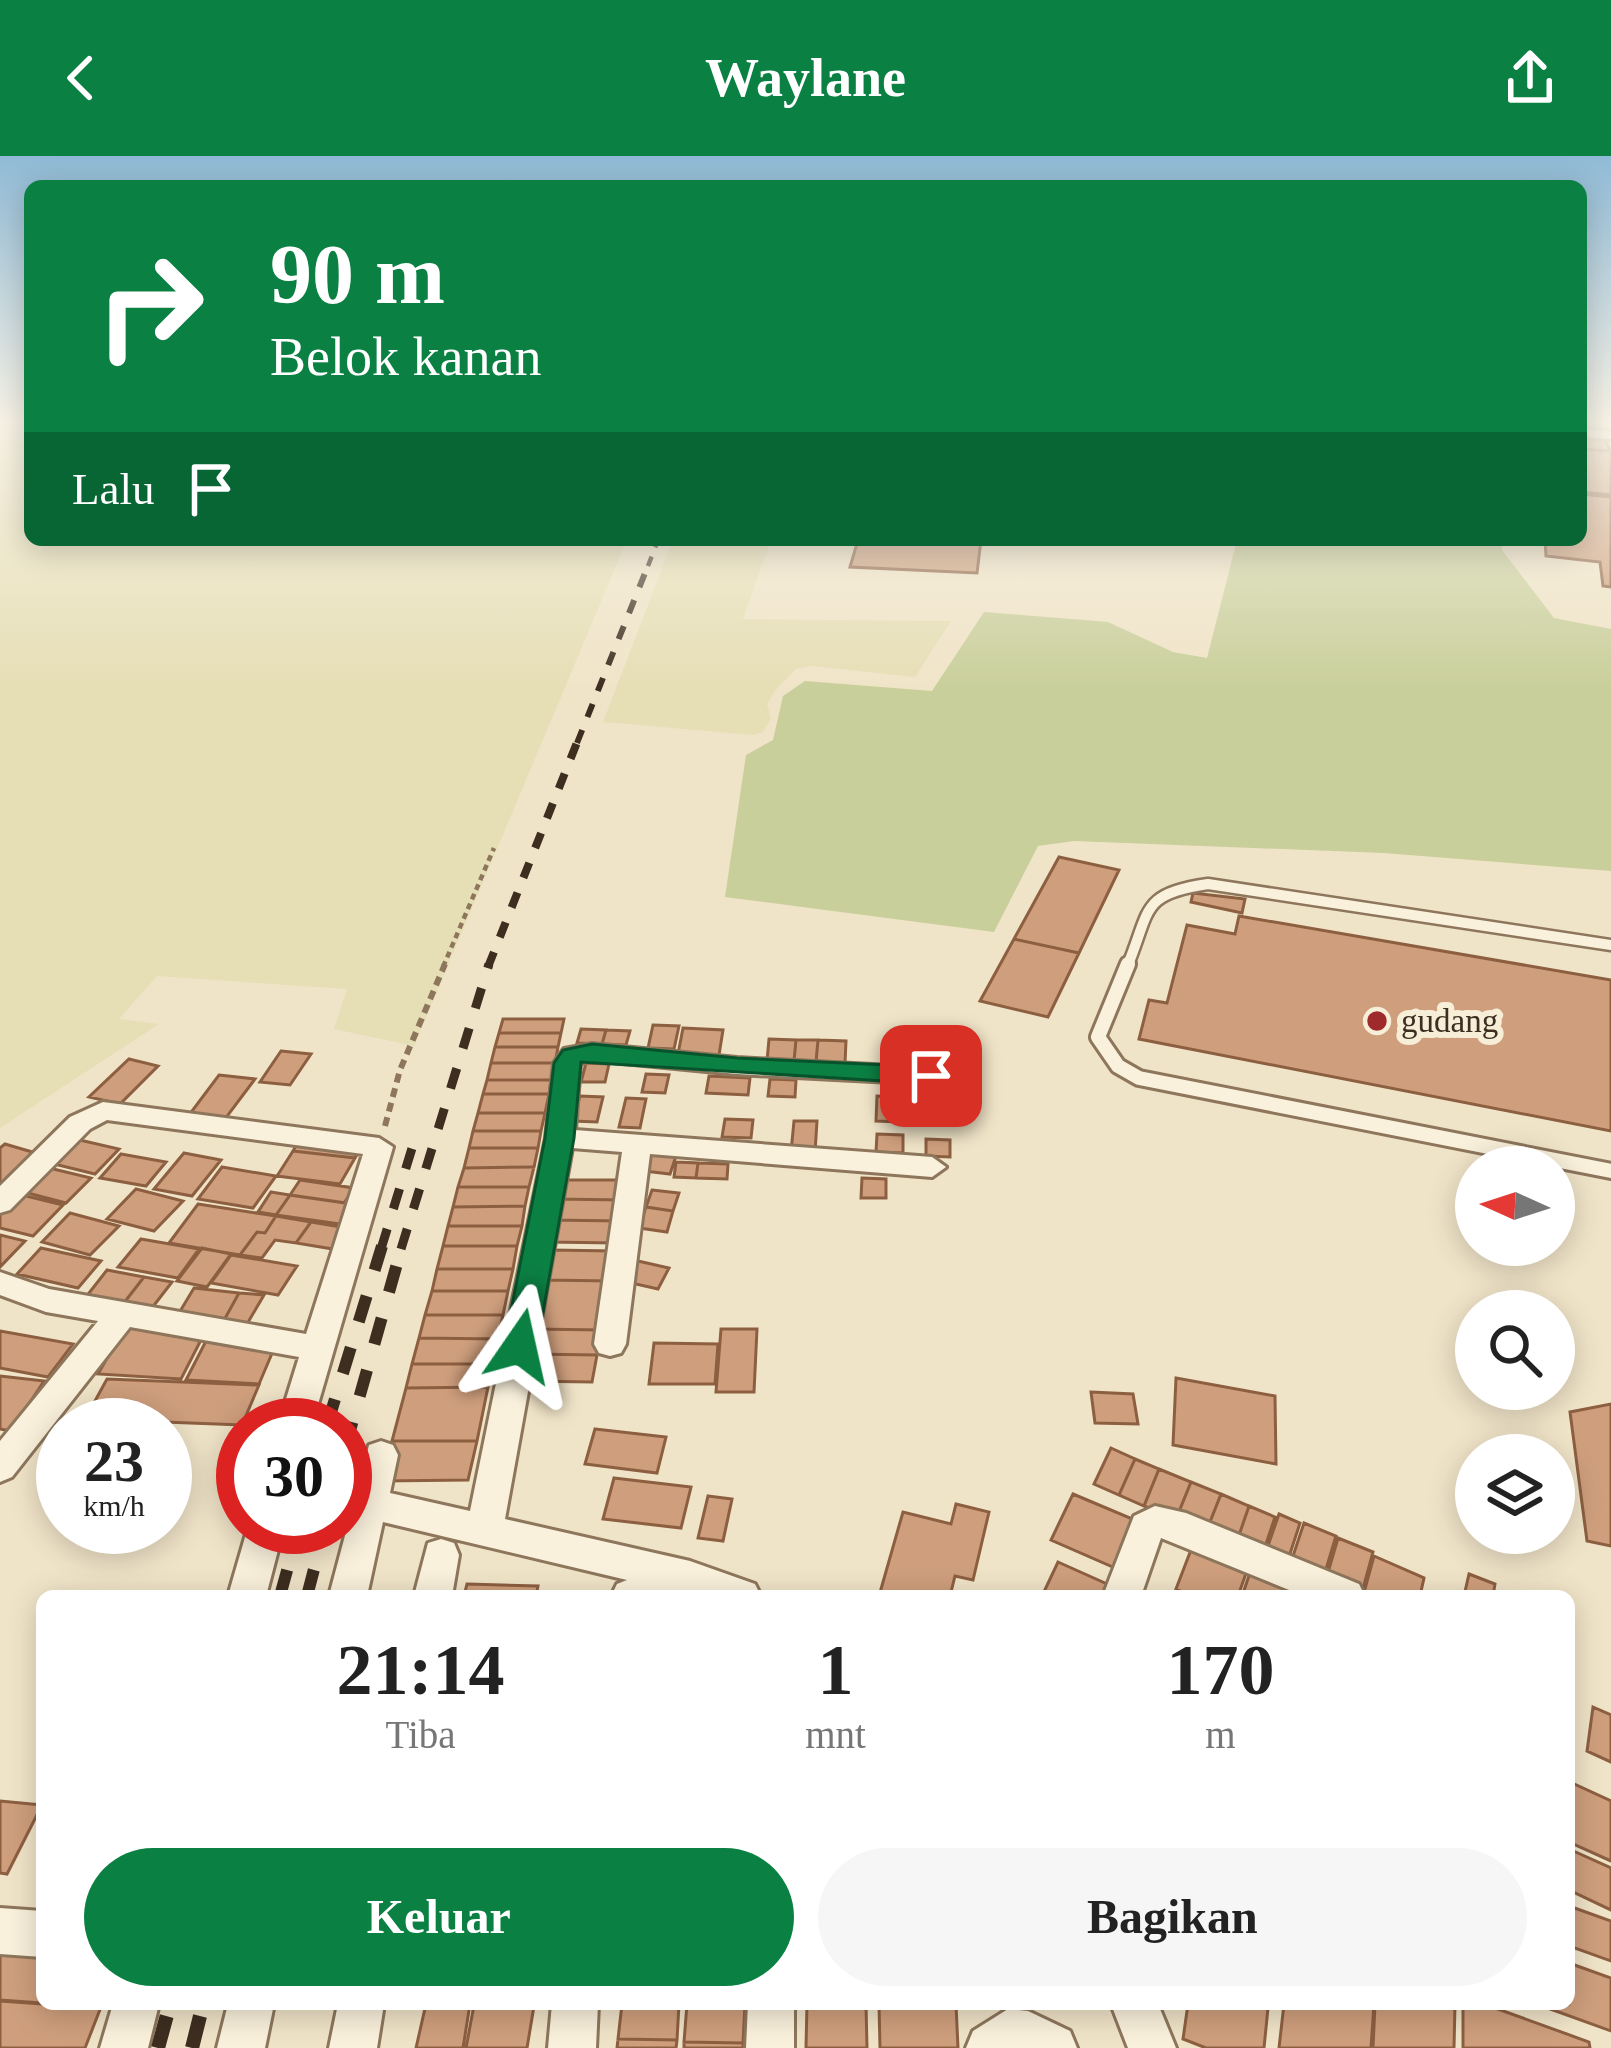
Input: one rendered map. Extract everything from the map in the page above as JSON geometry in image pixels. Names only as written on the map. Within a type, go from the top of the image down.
[{"type":"street","points":[[484,1529],[560,1138],[567,1063],[583,1052],[931,1076]]},
{"type":"street","points":[[0,1203],[80,1123],[103,1111],[380,1147],[302,1398]]},
{"type":"street","points":[[560,1138],[932,1168]]},
{"type":"street","points":[[610,1344],[637,1143]]},
{"type":"street","points":[[0,1283],[46,1300],[316,1348]]},
{"type":"street","points":[[0,1467],[122,1314]]},
{"type":"street","points":[[372,1495],[381,1455]]},
{"type":"street","points":[[372,1504],[725,1590]]},
{"type":"street","points":[[1124,1590],[1147,1527],[1155,1522],[1173,1524],[1326,1590]]},
{"type":"street","points":[[249,1590],[259,1554]]},
{"type":"street","points":[[349,1590],[358,1554]]},
{"type":"street","points":[[434,1590],[441,1555]]},
{"type":"street","points":[[0,1931],[36,1934]]},
{"type":"street","points":[[124,2048],[134,2010]]},
{"type":"street","points":[[241,2048],[250,2010]]},
{"type":"street","points":[[353,2048],[360,2010]]},
{"type":"street","points":[[572,2048],[575,2010]]},
{"type":"street","points":[[770,2010],[770,2048]]},
{"type":"street","points":[[1137,2010],[1152,2048]]},
{"type":"street","points":[[990,2048],[1008,2033],[1028,2035],[1053,2048]]},
{"type":"lane","points":[[1611,945],[1208,884],[1184,886],[1155,898],[1098,1037],[1118,1066],[1139,1078],[1611,1171]]},
{"type":"path","points":[[380,1147],[400,1070],[494,848]]},
{"type":"shaded area","points":[[0,511],[24,511],[24,546],[624,546],[414,1046],[334,1029],[347,989],[157,976],[119,1019],[159,1024],[0,1128]]},
{"type":"shaded area","points":[[671,546],[769,546],[743,619],[951,621],[915,677],[812,666],[796,669],[767,704],[771,718],[763,732],[754,735],[603,722]]},
{"type":"green space","points":[[1235,546],[1502,546],[1554,618],[1611,629],[1611,871],[1383,853],[1074,841],[1038,846],[994,932],[725,897],[746,755],[773,740],[783,696],[805,681],[932,691],[984,612],[1108,622],[1173,652],[1207,658]]},
{"type":"building","points":[[1587,511],[1611,511],[1611,587],[1603,586],[1600,562],[1546,556],[1545,546],[1587,546]]},
{"type":"building","points":[[856,546],[980,546],[977,573],[850,567]]},
{"type":"building","points":[[1059,857],[1119,870],[1079,953],[1014,939]]},
{"type":"building","points":[[1193,893],[1245,899],[1242,913],[1191,902]]},
{"type":"building","name":"gudang","points":[[1239,916],[1611,980],[1611,1131],[1139,1039],[1149,1000],[1167,1003],[1187,925],[1235,934]]},
{"type":"building","points":[[1014,939],[1079,953],[1048,1017],[980,1001]]},
{"type":"building","points":[[503,1019],[564,1019],[561,1033],[499,1033]]},
{"type":"building","points":[[653,1025],[679,1026],[674,1049],[648,1048]]},
{"type":"building","points":[[683,1028],[723,1030],[719,1055],[678,1054]]},
{"type":"building","points":[[581,1029],[606,1030],[602,1044],[577,1043]]},
{"type":"building","points":[[606,1030],[630,1031],[626,1045],[602,1044]]},
{"type":"building","points":[[499,1033],[561,1033],[558,1047],[495,1047]]},
{"type":"building","points":[[769,1039],[796,1040],[794,1061],[767,1061]]},
{"type":"building","points":[[796,1040],[818,1040],[816,1062],[794,1061]]},
{"type":"building","points":[[818,1040],[846,1041],[845,1063],[816,1062]]},
{"type":"building","points":[[495,1047],[558,1047],[555,1063],[491,1063]]},
{"type":"building","points":[[281,1051],[311,1054],[290,1085],[260,1082]]},
{"type":"building","points":[[129,1059],[158,1066],[120,1104],[89,1097]]},
{"type":"building","points":[[491,1063],[555,1063],[551,1080],[487,1080]]},
{"type":"building","points":[[586,1063],[609,1064],[605,1082],[581,1082]]},
{"type":"building","points":[[646,1074],[669,1075],[665,1093],[642,1092]]},
{"type":"building","points":[[219,1075],[255,1079],[225,1119],[189,1115]]},
{"type":"building","points":[[709,1076],[750,1078],[748,1095],[706,1093]]},
{"type":"building","points":[[770,1079],[796,1080],[795,1097],[768,1096]]},
{"type":"building","points":[[487,1080],[551,1080],[549,1094],[483,1094]]},
{"type":"building","points":[[483,1094],[549,1094],[545,1113],[478,1113]]},
{"type":"building","points":[[580,1096],[603,1097],[597,1122],[573,1121]]},
{"type":"building","points":[[877,1096],[900,1097],[900,1122],[876,1121]]},
{"type":"building","points":[[900,1097],[923,1098],[923,1123],[900,1122]]},
{"type":"building","points":[[626,1098],[646,1099],[640,1128],[619,1127]]},
{"type":"building","points":[[478,1113],[545,1113],[541,1131],[473,1131]]},
{"type":"building","points":[[725,1119],[753,1120],[751,1138],[722,1137]]},
{"type":"building","points":[[794,1121],[817,1121],[815,1153],[791,1152]]},
{"type":"building","points":[[473,1131],[541,1131],[538,1148],[469,1148]]},
{"type":"building","points":[[877,1134],[903,1135],[903,1153],[876,1152]]},
{"type":"building","points":[[71,1138],[119,1149],[95,1174],[46,1162]]},
{"type":"building","points":[[300,1139],[362,1146],[355,1158],[293,1151]]},
{"type":"building","points":[[926,1139],[950,1140],[950,1157],[926,1156]]},
{"type":"building","points":[[5,1144],[39,1154],[0,1189],[0,1148]]},
{"type":"building","points":[[469,1148],[538,1148],[534,1167],[464,1168]]},
{"type":"building","points":[[293,1151],[355,1158],[340,1184],[277,1176]]},
{"type":"building","points":[[184,1153],[221,1160],[192,1196],[154,1189]]},
{"type":"building","points":[[651,1153],[676,1156],[670,1174],[644,1171]]},
{"type":"building","points":[[121,1154],[166,1162],[146,1186],[100,1178]]},
{"type":"building","points":[[676,1162],[698,1163],[696,1178],[674,1177]]},
{"type":"building","points":[[698,1163],[728,1164],[727,1179],[696,1178]]},
{"type":"building","points":[[45,1167],[91,1178],[66,1203],[20,1191]]},
{"type":"building","points":[[222,1167],[276,1176],[253,1208],[198,1199]]},
{"type":"building","points":[[534,1167],[529,1187],[458,1187],[464,1168]]},
{"type":"building","points":[[862,1178],[886,1179],[886,1198],[861,1198]]},
{"type":"building","points":[[300,1180],[354,1188],[344,1203],[290,1195]]},
{"type":"building","points":[[559,1180],[626,1180],[623,1200],[555,1199]]},
{"type":"building","points":[[458,1187],[529,1187],[525,1206],[453,1207]]},
{"type":"building","points":[[136,1189],[183,1201],[154,1231],[107,1219]]},
{"type":"building","points":[[652,1190],[679,1193],[673,1211],[646,1207]]},
{"type":"building","points":[[271,1192],[290,1195],[276,1215],[258,1212]]},
{"type":"building","points":[[18,1194],[63,1205],[33,1236],[0,1228],[0,1211]]},
{"type":"building","points":[[290,1195],[353,1204],[340,1224],[276,1215]]},
{"type":"building","points":[[555,1199],[623,1200],[620,1221],[550,1220]]},
{"type":"building","points":[[198,1204],[276,1216],[240,1255],[169,1243]]},
{"type":"building","points":[[525,1206],[522,1226],[448,1226],[453,1207]]},
{"type":"building","points":[[646,1207],[673,1211],[667,1232],[639,1228]]},
{"type":"building","points":[[70,1213],[119,1226],[90,1255],[42,1242]]},
{"type":"building","points":[[276,1216],[311,1222],[296,1243],[275,1240],[262,1258],[240,1255],[257,1232],[265,1233]]},
{"type":"building","points":[[550,1220],[620,1221],[616,1243],[546,1242]]},
{"type":"building","points":[[311,1222],[347,1228],[333,1249],[296,1243]]},
{"type":"building","points":[[448,1226],[522,1226],[517,1246],[443,1246]]},
{"type":"building","points":[[0,1235],[25,1241],[0,1267]]},
{"type":"building","points":[[141,1239],[199,1249],[178,1278],[118,1267]]},
{"type":"building","points":[[443,1246],[517,1246],[513,1269],[437,1269]]},
{"type":"building","points":[[41,1248],[101,1261],[78,1288],[17,1274]]},
{"type":"building","points":[[202,1248],[231,1254],[207,1287],[177,1281]]},
{"type":"building","points":[[551,1250],[615,1251],[610,1281],[545,1280]]},
{"type":"building","points":[[231,1255],[297,1266],[278,1295],[211,1283]]},
{"type":"building","points":[[638,1261],[669,1268],[658,1289],[627,1282]]},
{"type":"building","points":[[437,1269],[513,1269],[508,1291],[432,1291]]},
{"type":"building","points":[[107,1270],[144,1277],[120,1308],[82,1302]]},
{"type":"building","points":[[144,1277],[172,1282],[148,1313],[120,1308]]},
{"type":"building","points":[[545,1280],[610,1281],[601,1330],[534,1329]]},
{"type":"building","points":[[194,1288],[239,1293],[223,1322],[176,1318]]},
{"type":"building","points":[[432,1291],[508,1291],[503,1315],[425,1315]]},
{"type":"building","points":[[239,1293],[264,1295],[247,1324],[223,1322]]},
{"type":"building","points":[[425,1315],[503,1315],[498,1339],[419,1338]]},
{"type":"building","points":[[126,1325],[195,1329],[190,1338],[202,1338],[181,1379],[98,1374]]},
{"type":"building","points":[[534,1329],[601,1330],[597,1355],[529,1354]]},
{"type":"building","points":[[721,1329],[757,1329],[754,1392],[716,1392]]},
{"type":"building","points":[[0,1331],[73,1344],[48,1377],[0,1368]]},
{"type":"building","points":[[419,1338],[498,1339],[493,1364],[412,1364]]},
{"type":"building","points":[[206,1341],[276,1344],[259,1384],[186,1380]]},
{"type":"building","points":[[654,1343],[718,1344],[715,1384],[649,1384]]},
{"type":"building","points":[[529,1354],[597,1355],[592,1382],[522,1381]]},
{"type":"building","points":[[412,1364],[493,1364],[488,1387],[406,1388]]},
{"type":"building","points":[[0,1376],[44,1381],[11,1431],[0,1429]]},
{"type":"building","points":[[1176,1378],[1275,1396],[1276,1464],[1173,1445]]},
{"type":"building","points":[[107,1379],[259,1385],[253,1398],[216,1398],[216,1424],[192,1423],[192,1398],[97,1398]]},
{"type":"building","points":[[488,1387],[477,1441],[392,1441],[406,1388]]},
{"type":"building","points":[[1091,1392],[1133,1394],[1138,1424],[1095,1423]]},
{"type":"building","points":[[1611,1404],[1611,1546],[1587,1541],[1570,1412]]},
{"type":"building","points":[[595,1429],[666,1437],[657,1473],[585,1464]]},
{"type":"building","points":[[392,1441],[477,1441],[468,1480],[382,1481]]},
{"type":"building","points":[[1111,1448],[1135,1459],[1119,1495],[1094,1484]]},
{"type":"building","points":[[1135,1459],[1159,1469],[1144,1506],[1119,1495]]},
{"type":"building","points":[[1159,1469],[1191,1482],[1176,1519],[1144,1506]]},
{"type":"building","points":[[614,1478],[691,1487],[681,1528],[603,1519]]},
{"type":"building","points":[[1191,1482],[1221,1494],[1206,1532],[1176,1519]]},
{"type":"building","points":[[1073,1494],[1142,1523],[1122,1571],[1051,1540]]},
{"type":"building","points":[[1221,1494],[1249,1506],[1236,1544],[1206,1532]]},
{"type":"building","points":[[708,1496],[732,1499],[723,1541],[698,1538]]},
{"type":"building","points":[[956,1504],[989,1512],[973,1580],[955,1576],[952,1590],[881,1590],[903,1512],[951,1524]]},
{"type":"building","points":[[1249,1506],[1275,1517],[1262,1556],[1236,1544]]},
{"type":"building","points":[[1279,1514],[1300,1523],[1285,1569],[1263,1560]]},
{"type":"building","points":[[1304,1523],[1336,1536],[1323,1579],[1290,1565]]},
{"type":"building","points":[[1338,1538],[1373,1552],[1363,1590],[1325,1583]]},
{"type":"building","points":[[1194,1542],[1249,1565],[1240,1590],[1176,1589]]},
{"type":"building","points":[[1374,1556],[1424,1578],[1421,1590],[1365,1590]]},
{"type":"building","points":[[1058,1562],[1116,1588],[1115,1590],[1045,1590]]},
{"type":"building","points":[[1252,1567],[1295,1586],[1294,1590],[1244,1590]]},
{"type":"building","points":[[1469,1574],[1495,1584],[1494,1590],[1465,1590]]},
{"type":"building","points":[[467,1584],[538,1586],[537,1590],[466,1590]]},
{"type":"building","points":[[1593,1707],[1611,1715],[1611,1762],[1587,1751]]},
{"type":"building","points":[[1575,1784],[1611,1801],[1611,1861],[1575,1845]]},
{"type":"building","points":[[0,1801],[36,1804],[36,1817],[7,1874],[0,1873]]},
{"type":"building","points":[[1575,1852],[1611,1868],[1611,1910],[1575,1893]]},
{"type":"building","points":[[1575,1908],[1611,1921],[1611,1961],[1575,1948]]},
{"type":"building","points":[[0,1933],[36,1936],[36,2003],[0,2000]]},
{"type":"building","points":[[1575,1965],[1611,1978],[1611,2031],[1553,2010],[1575,2010]]},
{"type":"building","points":[[0,2001],[36,2003],[36,2010],[100,2010],[85,2048],[0,2048]]},
{"type":"building","points":[[425,2010],[469,2010],[463,2048],[416,2048]]},
{"type":"building","points":[[473,2010],[533,2010],[527,2048],[466,2048]]},
{"type":"building","points":[[621,2010],[679,2010],[677,2040],[618,2039]]},
{"type":"building","points":[[687,2010],[745,2010],[743,2043],[684,2042]]},
{"type":"building","points":[[807,2010],[866,2010],[867,2048],[806,2048]]},
{"type":"building","points":[[879,2010],[956,2010],[958,2048],[880,2048]]},
{"type":"building","points":[[1187,2010],[1268,2010],[1264,2048],[1206,2048],[1183,2039]]},
{"type":"building","points":[[1283,2010],[1374,2010],[1371,2048],[1279,2048]]},
{"type":"building","points":[[1375,2010],[1455,2010],[1454,2048],[1373,2048]]},
{"type":"building","points":[[1463,2010],[1501,2010],[1589,2042],[1590,2048],[1463,2048]]},
{"type":"building","points":[[618,2039],[677,2040],[676,2048],[617,2048]]},
{"type":"building","points":[[684,2042],[743,2043],[743,2048],[684,2048]]},
{"type":"railway","points":[[648,566],[656,546]]},
{"type":"railway","points":[[577,743],[649,563]]},
{"type":"railway","points":[[488,966],[578,740]]},
{"type":"railway","points":[[401,1249],[488,966]]},
{"type":"railway","points":[[381,1249],[417,1132]]},
{"type":"railway","points":[[335,1398],[382,1246]]},
{"type":"railway","points":[[359,1398],[402,1246]]},
{"type":"railway","points":[[282,1590],[292,1554]]},
{"type":"railway","points":[[309,1590],[318,1554]]},
{"type":"railway","points":[[158,2048],[168,2010]]},
{"type":"railway","points":[[192,2048],[202,2010]]},
{"type":"place","name":"gudang","points":[[1377,1021]]},
{"type":"route","points":[[520,1346],[560,1138],[567,1063],[573,1055],[592,1052],[737,1066],[931,1076]]}]
